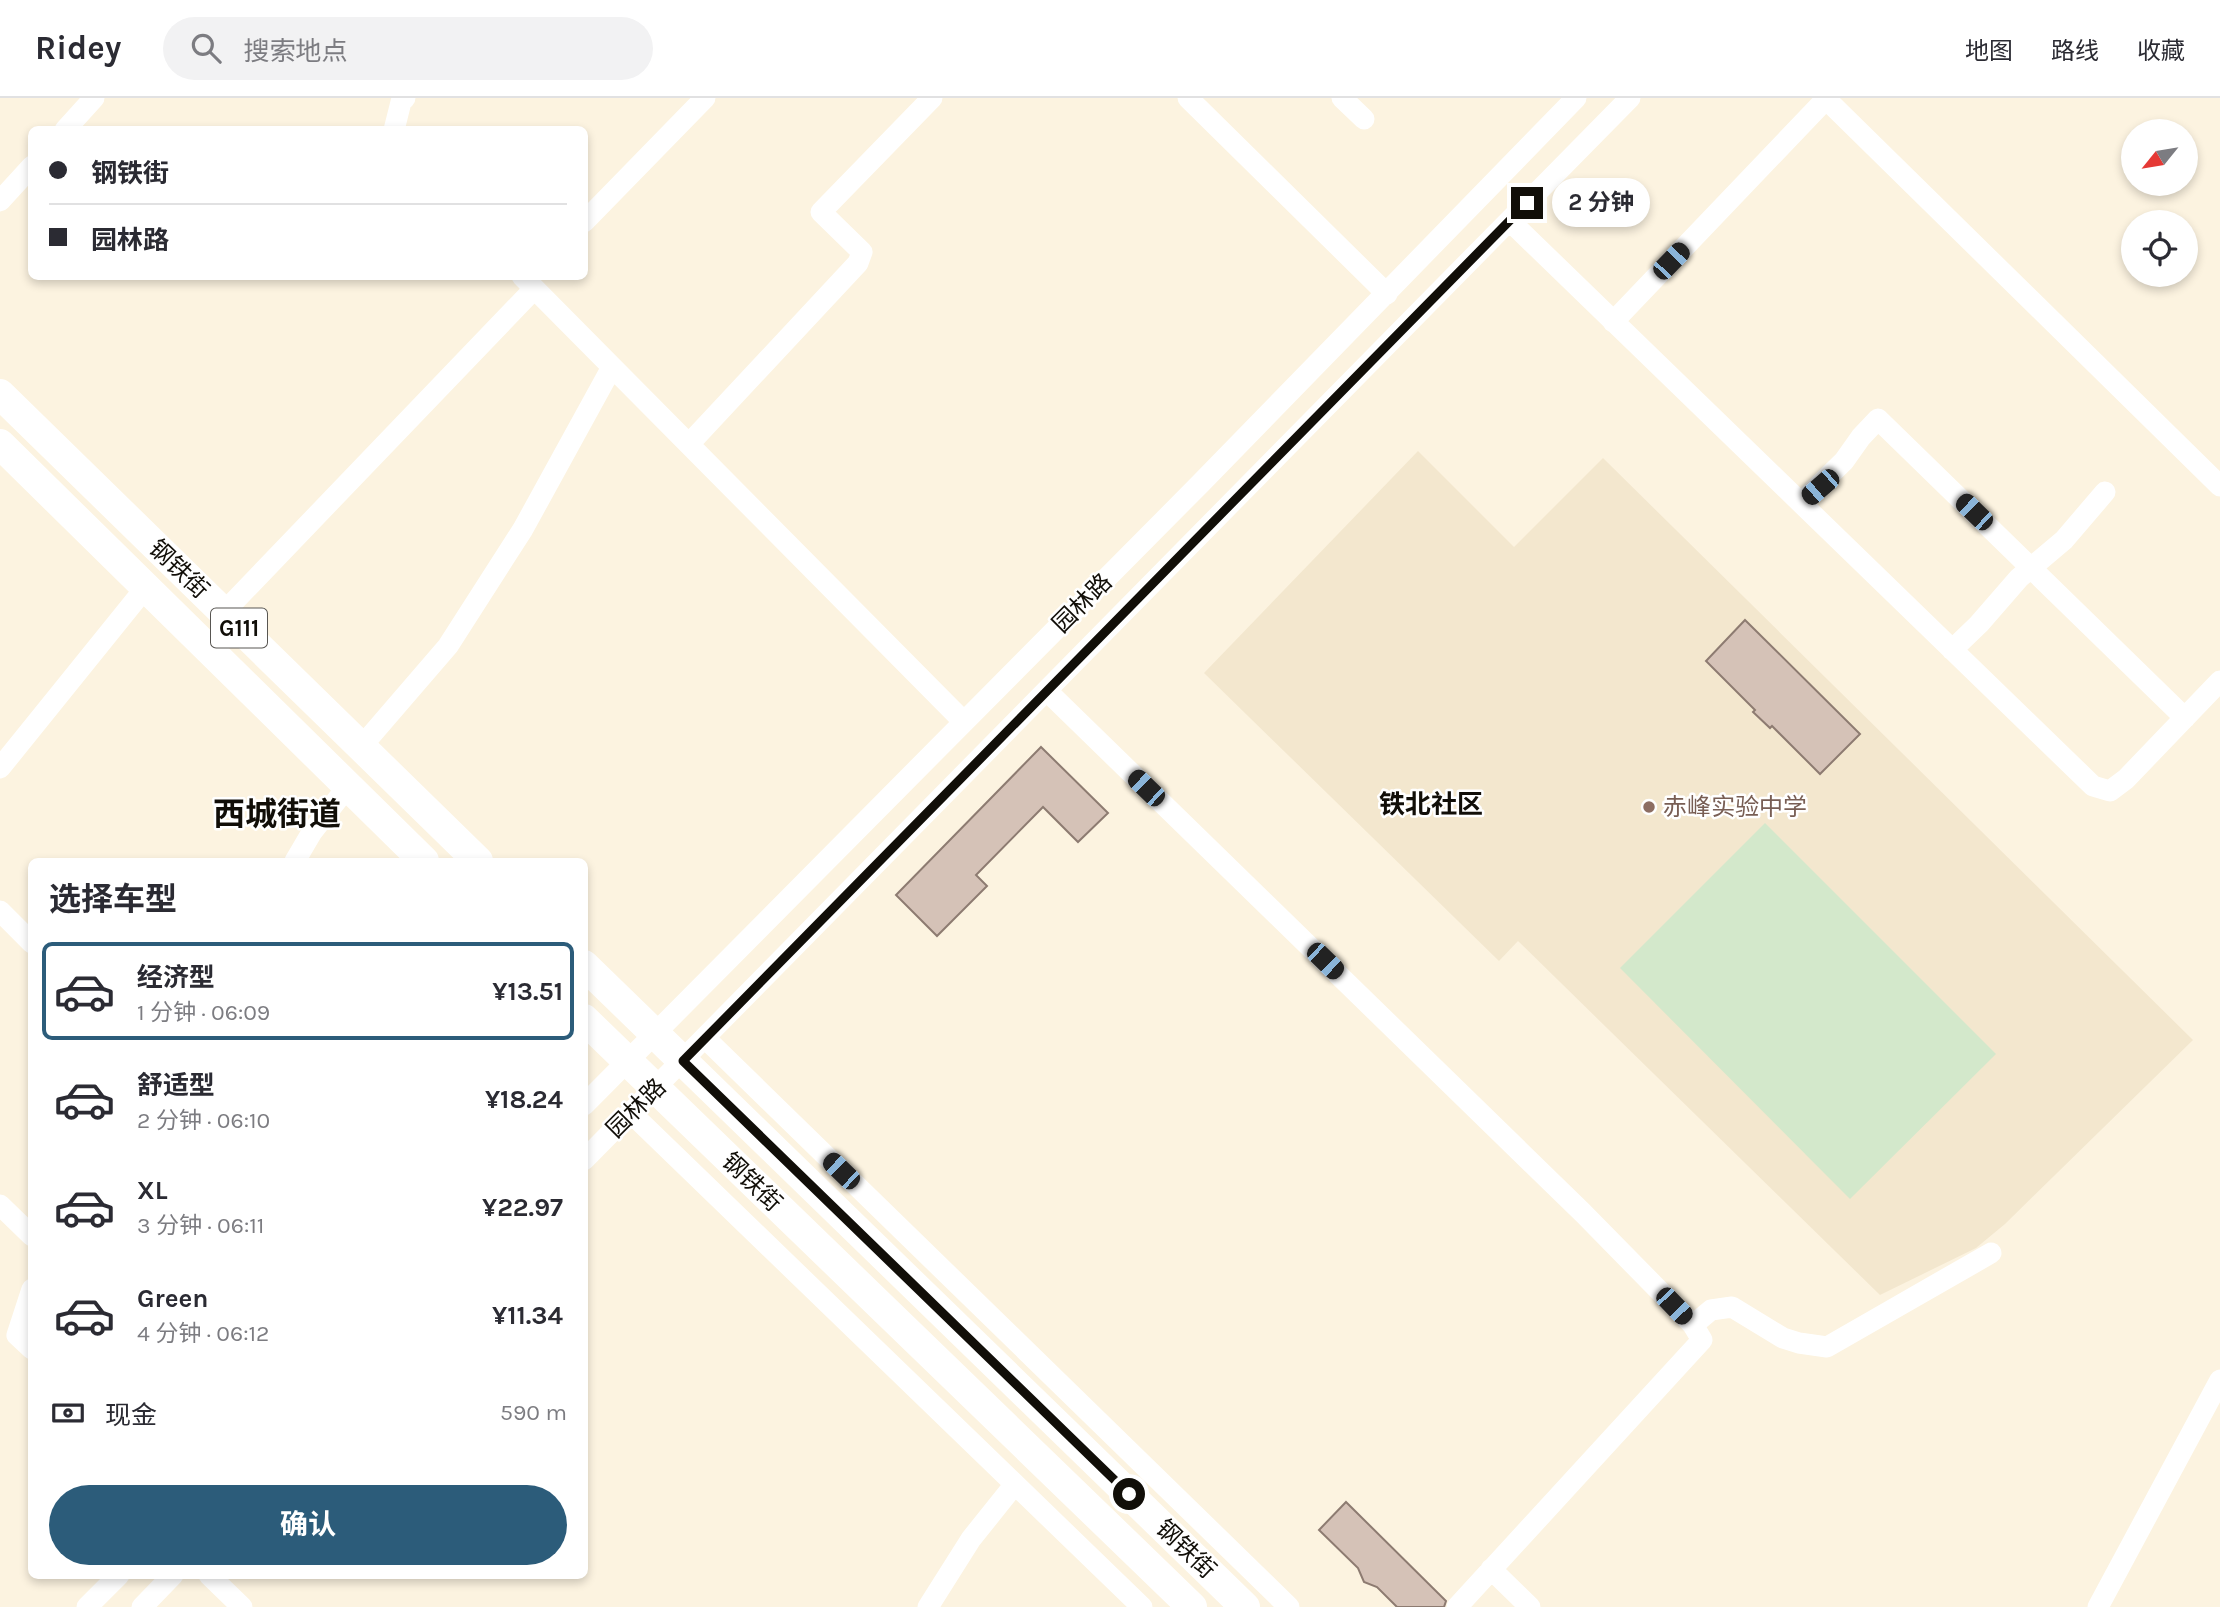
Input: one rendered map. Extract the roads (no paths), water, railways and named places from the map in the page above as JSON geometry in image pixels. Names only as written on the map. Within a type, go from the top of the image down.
[{"type":"highway","name":"钢铁街","points":[[0,394],[475,858]]},
{"type":"highway","name":"钢铁街","points":[[0,444],[421,858]]},
{"type":"highway","name":"钢铁街","points":[[588,969],[1245,1607]]},
{"type":"highway","name":"钢铁街","points":[[588,1023],[1192,1607]]},
{"type":"street","points":[[69,126],[94,98]]},
{"type":"street","points":[[395,126],[401,102],[405,98]]},
{"type":"street","points":[[588,218],[705,98]]},
{"type":"street","points":[[689,444],[858,263],[862,252],[821,212],[932,98]]},
{"type":"street","points":[[1188,98],[1387,294]]},
{"type":"street","points":[[1342,98],[1364,119]]},
{"type":"street","name":"园林路","points":[[588,1101],[1387,294],[1576,98]]},
{"type":"street","name":"园林路","points":[[588,1156],[1630,98]]},
{"type":"street","points":[[1613,322],[1826,99],[2220,486]]},
{"type":"street","points":[[0,201],[28,170]]},
{"type":"street","points":[[1510,221],[2093,786],[2109,791],[2126,779],[2220,681]]},
{"type":"street","points":[[224,612],[529,281],[964,722]]},
{"type":"street","points":[[361,747],[447,646],[523,529],[612,367]]},
{"type":"street","points":[[1801,503],[1844,461],[1878,419],[2185,718]]},
{"type":"street","points":[[1952,650],[2031,568],[2064,540],[2105,492]]},
{"type":"street","points":[[0,768],[146,587]]},
{"type":"street","points":[[1047,691],[1583,1213],[1693,1325],[1702,1340],[1457,1607]]},
{"type":"street","points":[[297,858],[312,832],[348,786]]},
{"type":"street","points":[[2,916],[28,939]]},
{"type":"street","points":[[705,1038],[1289,1607]]},
{"type":"street","points":[[631,1113],[1142,1607]]},
{"type":"street","points":[[0,1205],[28,1232]]},
{"type":"street","points":[[1693,1325],[1711,1310],[1732,1307],[1783,1338],[1827,1346],[1991,1253]]},
{"type":"street","points":[[28,1301],[17,1335],[28,1345]]},
{"type":"street","points":[[2098,1607],[2220,1380]]},
{"type":"street","points":[[928,1607],[971,1539],[1015,1484]]},
{"type":"street","points":[[1491,1569],[1530,1607]]},
{"type":"street","points":[[87,1607],[115,1579]]},
{"type":"street","points":[[142,1607],[169,1579]]},
{"type":"street","points":[[213,1579],[242,1607]]},
{"type":"place","name":"赤峰实验中学","points":[[1649,807]]},
{"type":"district","name":"铁北社区","points":[[1431,804]]},
{"type":"district","name":"西城街道","points":[[277,814]]}]
